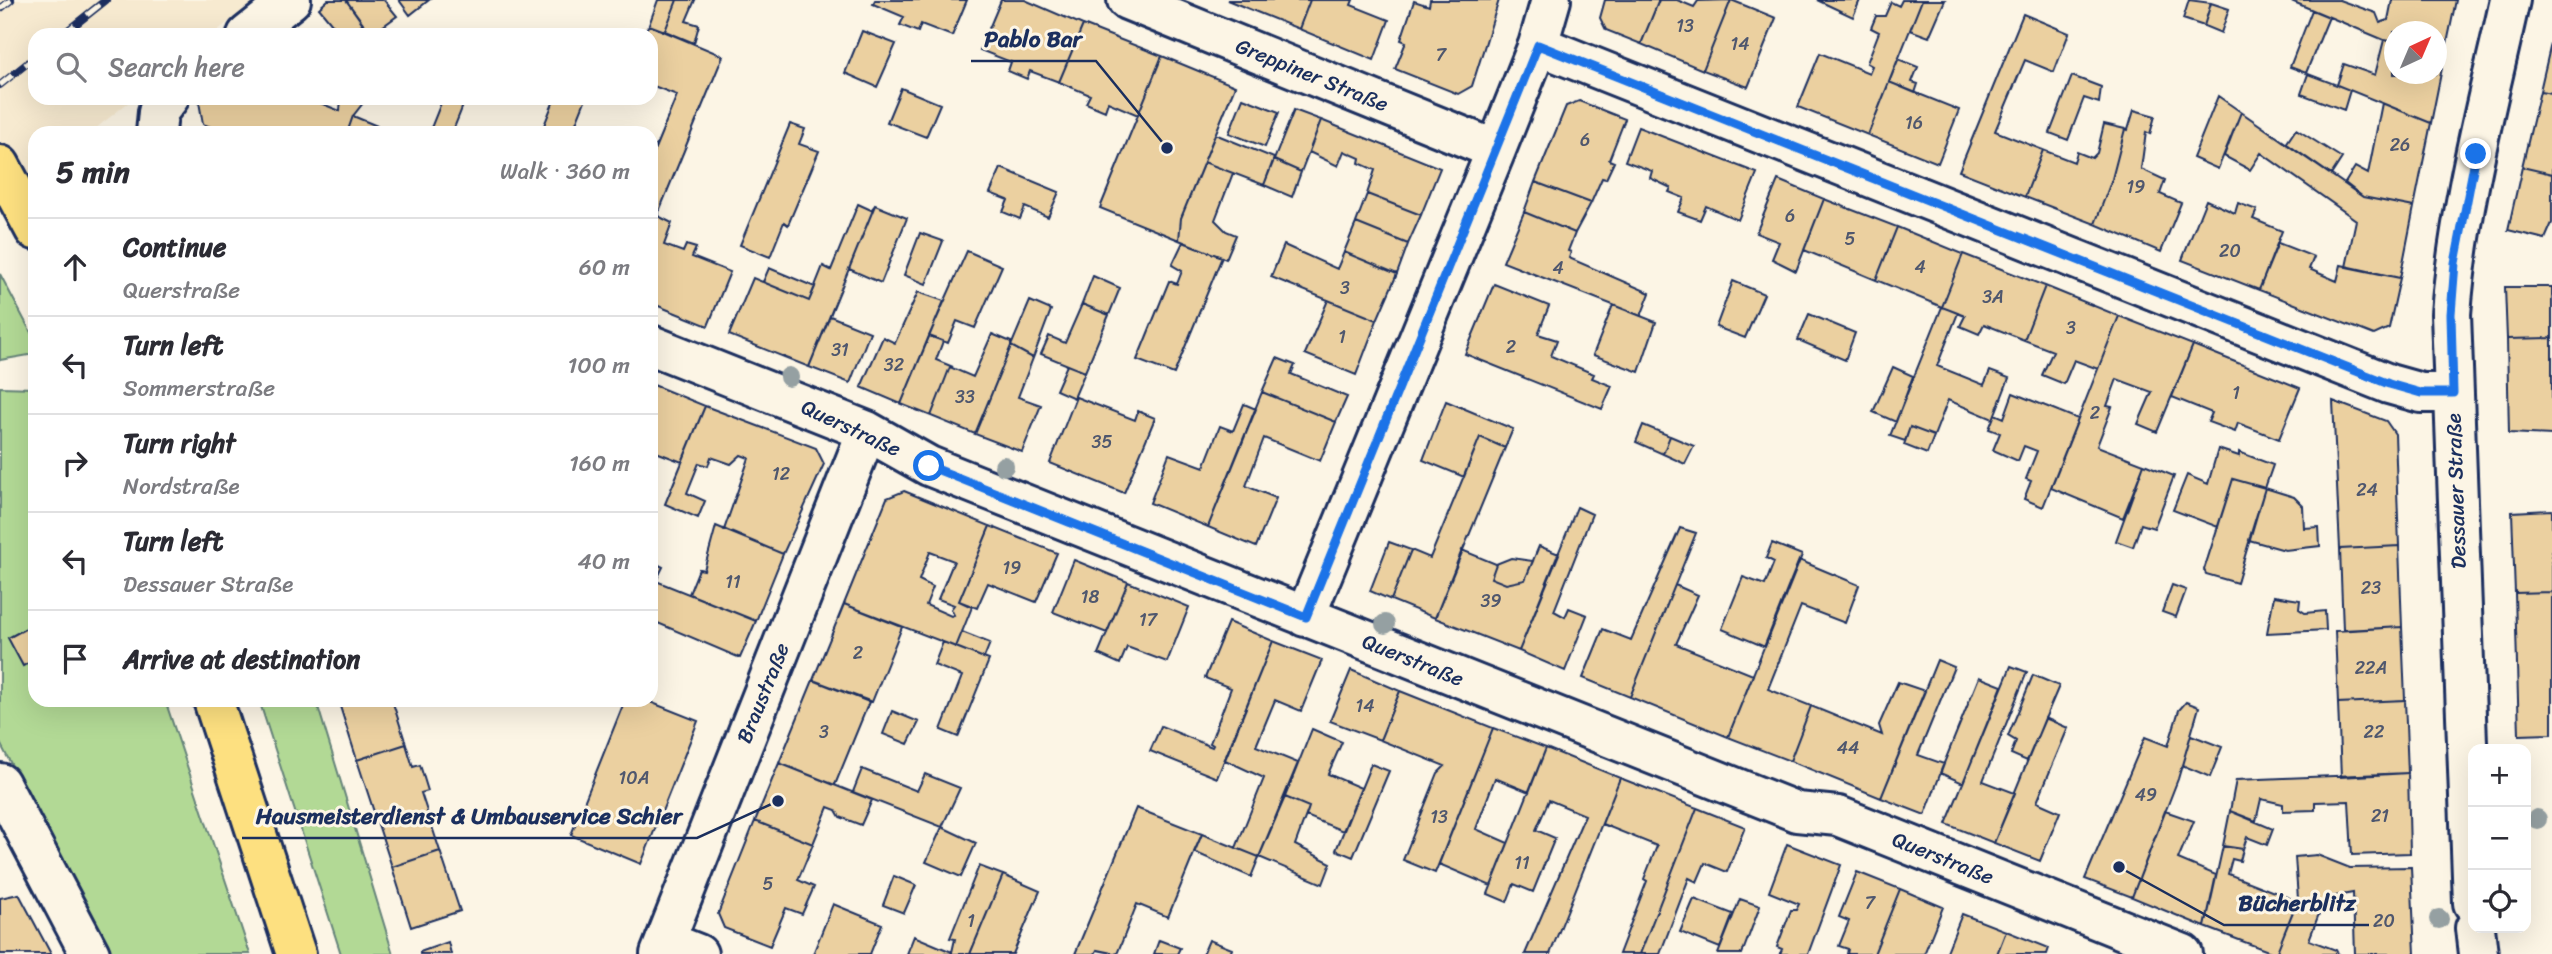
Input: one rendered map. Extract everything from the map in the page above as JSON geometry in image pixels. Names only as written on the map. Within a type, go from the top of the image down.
[{"type":"main road","points":[[0,165],[28,217]]},
{"type":"main road","points":[[215,707],[296,954]]},
{"type":"street","points":[[256,28],[291,0]]},
{"type":"street","name":"Greppiner Straße","points":[[1127,0],[1496,150]]},
{"type":"street","points":[[1306,617],[1538,45],[1551,0]]},
{"type":"street","name":"Dessauer Straße","points":[[2472,870],[2451,314],[2455,263],[2510,0]]},
{"type":"street","points":[[1538,45],[2389,384],[2421,393],[2453,393]]},
{"type":"street","name":"Querstraße","points":[[658,348],[867,431],[929,466],[1306,617],[1797,812],[1838,816],[2183,954]]},
{"type":"street","name":"Braustraße","points":[[674,950],[867,431]]},
{"type":"street","points":[[0,783],[90,954]]},
{"type":"street","points":[[2476,933],[2478,954]]},
{"type":"shaded area","points":[[0,0],[256,0],[221,28],[28,28],[28,105],[125,105],[99,126],[28,126],[28,182],[0,204]]},
{"type":"green space","points":[[0,274],[28,327],[28,355],[0,360]]},
{"type":"green space","points":[[0,387],[28,388],[28,707],[167,707],[250,954],[111,954],[0,743]]},
{"type":"green space","points":[[261,707],[318,707],[393,954],[341,954]]},
{"type":"building","points":[[328,0],[346,0],[363,23],[357,28],[335,28],[319,8]]},
{"type":"building","points":[[346,0],[384,0],[397,16],[381,28],[366,28]]},
{"type":"building","points":[[399,0],[429,0],[410,15]]},
{"type":"building","points":[[658,0],[677,0],[665,31],[649,25]]},
{"type":"building","points":[[677,0],[695,0],[686,21],[699,25],[694,43],[665,31]]},
{"type":"building","points":[[875,0],[967,0],[952,36],[921,24],[918,32],[900,25],[904,17],[873,4]]},
{"type":"building","points":[[1001,0],[1025,0],[1083,25],[1059,82],[1030,71],[1027,79],[1008,71],[1011,62],[980,50]]},
{"type":"building","points":[[1227,0],[1310,0],[1299,29]]},
{"type":"building","points":[[1310,0],[1353,0],[1351,5],[1389,20],[1374,60],[1299,29]]},
{"type":"building","points":[[1430,0],[1499,0],[1472,86],[1458,94],[1395,69],[1406,42],[1401,40],[1414,1],[1429,6]]},
{"type":"building","points":[[1605,0],[1659,0],[1641,44],[1606,30],[1600,18]]},
{"type":"building","points":[[1659,0],[1677,0],[1694,7],[1698,1],[1731,0],[1703,70],[1641,44]]},
{"type":"building","points":[[1731,0],[1776,18],[1748,87],[1703,70]]},
{"type":"building","points":[[1817,0],[1860,0],[1853,17]]},
{"type":"building","points":[[1902,0],[1922,0],[1868,135],[1798,107],[1820,53],[1869,73],[1872,66],[1867,63],[1879,32],[1871,28],[1876,16],[1885,16],[1891,2],[1899,6]]},
{"type":"building","points":[[1922,0],[1945,0],[1929,37],[1910,30]]},
{"type":"building","points":[[2189,0],[2211,3],[2204,26],[2183,19]]},
{"type":"building","points":[[2289,0],[2339,0],[2376,13],[2380,23],[2384,22],[2384,40]]},
{"type":"building","points":[[2392,0],[2456,0],[2447,43],[2447,21],[2385,21],[2388,20]]},
{"type":"building","points":[[2211,3],[2229,9],[2221,33],[2204,26]]},
{"type":"building","points":[[2312,10],[2329,17],[2306,73],[2290,67]]},
{"type":"building","points":[[2023,14],[2069,33],[2054,72],[2025,60],[1995,131],[2043,150],[2025,197],[1959,171]]},
{"type":"building","points":[[1083,25],[1162,56],[1138,115],[1108,102],[1105,111],[1086,103],[1090,95],[1059,82]]},
{"type":"building","points":[[658,29],[723,56],[658,214],[658,141],[677,95],[658,88]]},
{"type":"building","points":[[862,31],[896,44],[877,87],[845,73]]},
{"type":"building","points":[[2552,39],[2552,93],[2540,91]]},
{"type":"building","points":[[2384,40],[2384,84],[2439,84],[2431,123],[2337,85],[2344,64],[2375,75]]},
{"type":"building","points":[[1162,56],[1235,86],[1181,218],[1179,240],[1100,208]]},
{"type":"building","points":[[1898,59],[1918,67],[1912,82],[1918,84],[1915,93],[1889,82]]},
{"type":"building","points":[[2308,74],[2350,90],[2344,110],[2301,94]]},
{"type":"building","points":[[2072,76],[2101,87],[2099,103],[2084,98],[2068,140],[2050,133]]},
{"type":"building","points":[[1889,82],[1959,110],[1938,163],[1868,135]]},
{"type":"building","points":[[901,88],[940,104],[926,137],[887,122]]},
{"type":"building","points":[[2540,91],[2552,93],[2552,174],[2522,167]]},
{"type":"building","points":[[2218,96],[2241,112],[2218,169],[2193,158]]},
{"type":"building","points":[[1243,98],[1279,112],[1265,147],[1229,133]]},
{"type":"building","points":[[1579,101],[1625,119],[1609,160],[1614,162],[1606,179],[1602,178],[1591,203],[1535,182],[1566,106]]},
{"type":"building","points":[[2382,103],[2431,123],[2414,207],[2363,197],[2345,183],[2355,167],[2368,174]]},
{"type":"building","points":[[200,105],[325,105],[340,111],[340,105],[362,105],[349,126],[203,124]]},
{"type":"building","points":[[440,105],[463,105],[455,126],[432,126]]},
{"type":"building","points":[[552,105],[583,105],[575,126],[544,126]]},
{"type":"building","points":[[1294,110],[1321,120],[1301,172],[1274,160]]},
{"type":"building","points":[[2134,110],[2155,116],[2150,134],[2146,132],[2141,169],[2165,180],[2160,194],[2181,203],[2161,252],[2095,224],[2112,179],[2125,129],[2128,130]]},
{"type":"building","points":[[2241,112],[2363,197],[2414,207],[2400,278],[2346,267],[2356,220],[2261,153],[2250,170],[2224,156]]},
{"type":"building","points":[[353,116],[377,126],[349,126]]},
{"type":"building","points":[[1321,120],[1440,168],[1421,215],[1367,194],[1375,170],[1359,163],[1360,158],[1344,151],[1338,166],[1309,152]]},
{"type":"building","points":[[790,124],[805,129],[799,144],[819,151],[788,225],[784,222],[770,257],[740,245]]},
{"type":"building","points":[[2104,124],[2125,129],[2112,179],[2095,224],[2025,197],[2043,150],[2074,162],[2077,152],[2092,158],[2097,153]]},
{"type":"building","points":[[1638,127],[1757,173],[1738,220],[1706,206],[1700,220],[1678,212],[1684,198],[1669,192],[1671,188],[1650,178],[1652,171],[1625,161]]},
{"type":"building","points":[[2296,129],[2342,158],[2331,175],[2286,144]]},
{"type":"building","points":[[1215,134],[1274,158],[1264,185],[1204,162]]},
{"type":"building","points":[[1274,160],[1301,172],[1292,197],[1264,185]]},
{"type":"building","points":[[1204,162],[1233,173],[1215,220],[1226,231],[1236,235],[1226,259],[1179,240],[1181,218]]},
{"type":"building","points":[[2522,167],[2552,174],[2552,223],[2545,239],[2508,230]]},
{"type":"building","points":[[1001,168],[1059,192],[1048,217],[1025,207],[1020,219],[1003,212],[1008,200],[990,193]]},
{"type":"building","points":[[1778,180],[1824,199],[1796,271],[1772,259],[1779,242],[1756,233]]},
{"type":"building","points":[[1535,182],[1591,203],[1575,233],[1524,212]]},
{"type":"building","points":[[1367,194],[1421,215],[1408,244],[1356,223]]},
{"type":"building","points":[[1824,199],[1897,227],[1876,280],[1804,250]]},
{"type":"building","points":[[2206,200],[2235,213],[2238,203],[2257,210],[2253,219],[2282,231],[2259,290],[2182,260]]},
{"type":"building","points":[[858,204],[871,210],[875,205],[809,367],[729,335],[753,278],[809,301],[823,266],[831,270]]},
{"type":"building","points":[[875,205],[907,218],[881,283],[849,269]]},
{"type":"building","points":[[1524,212],[1575,233],[1568,251],[1571,252],[1569,258],[1650,293],[1641,316],[1503,262]]},
{"type":"building","points":[[658,216],[672,223],[664,245],[683,252],[686,245],[696,248],[692,257],[730,272],[708,326],[658,306]]},
{"type":"building","points":[[1356,223],[1408,244],[1397,274],[1344,252]]},
{"type":"building","points":[[1897,227],[1963,254],[1942,307],[1876,280]]},
{"type":"building","points":[[920,233],[943,241],[926,284],[904,275]]},
{"type":"building","points":[[1183,242],[1222,257],[1174,374],[1137,360],[1169,281],[1177,284],[1182,271],[1172,265]]},
{"type":"building","points":[[2278,243],[2314,257],[2309,269],[2337,281],[2341,265],[2400,278],[2389,328],[2374,335],[2259,290]]},
{"type":"building","points":[[1284,245],[1337,269],[1344,252],[1397,274],[1377,320],[1271,277]]},
{"type":"building","points":[[967,251],[1002,266],[975,328],[957,321],[948,343],[929,336]]},
{"type":"building","points":[[1963,254],[2045,286],[2024,340],[1984,324],[1979,334],[1960,326],[1965,316],[1942,307]]},
{"type":"building","points":[[769,268],[815,287],[809,301],[763,282]]},
{"type":"building","points":[[1093,276],[1120,288],[1109,315],[1082,304]]},
{"type":"building","points":[[1733,281],[1764,294],[1745,338],[1716,327]]},
{"type":"building","points":[[1494,284],[1549,306],[1538,334],[1557,340],[1551,356],[1594,374],[1592,378],[1612,386],[1602,409],[1465,354]]},
{"type":"building","points":[[2045,286],[2119,316],[2098,369],[2074,360],[2064,384],[2042,375],[2053,351],[2024,340]]},
{"type":"building","points":[[2505,287],[2552,287],[2552,338],[2507,339]]},
{"type":"building","points":[[918,292],[944,301],[901,404],[861,387],[883,337],[895,343]]},
{"type":"building","points":[[1328,300],[1377,320],[1356,375],[1305,354]]},
{"type":"building","points":[[1030,301],[1051,310],[1033,358],[1011,346]]},
{"type":"building","points":[[1082,304],[1109,315],[1085,372],[1041,354],[1049,336],[1065,343]]},
{"type":"building","points":[[1613,305],[1656,322],[1639,372],[1593,355]]},
{"type":"building","points":[[1942,307],[1958,313],[1937,366],[1984,385],[1990,371],[2009,378],[1993,419],[1948,400],[1934,436],[1910,427],[1905,441],[1890,436]]},
{"type":"building","points":[[1809,314],[1855,333],[1845,360],[1798,340]]},
{"type":"building","points":[[830,316],[870,332],[850,383],[809,367]]},
{"type":"building","points":[[2119,316],[2193,345],[2157,432],[2138,424],[2152,392],[2117,379],[2107,406],[2112,407],[2097,446],[2144,464],[2123,518],[2051,488]]},
{"type":"building","points":[[992,334],[1011,342],[1011,346],[975,434],[931,416],[950,367],[973,377]]},
{"type":"building","points":[[929,336],[943,341],[936,360],[953,367],[950,367],[931,416],[901,404]]},
{"type":"building","points":[[2552,338],[2552,435],[2509,433],[2507,339]]},
{"type":"building","points":[[2193,345],[2300,388],[2279,439],[2238,423],[2235,432],[2208,422],[2212,413],[2172,397]]},
{"type":"building","points":[[1011,346],[1033,358],[1018,397],[1041,405],[1022,452],[975,434]]},
{"type":"building","points":[[1277,358],[1295,365],[1291,374],[1347,397],[1336,422],[1262,392]]},
{"type":"building","points":[[1067,365],[1085,372],[1074,398],[1056,390]]},
{"type":"building","points":[[1893,367],[1913,376],[1896,422],[1873,412]]},
{"type":"building","points":[[658,387],[705,406],[682,462],[658,453]]},
{"type":"building","points":[[1262,392],[1336,422],[1320,461],[1264,438],[1246,486],[1276,498],[1256,547],[1208,527]]},
{"type":"building","points":[[2013,393],[2078,419],[2043,507],[2024,499],[2031,481],[2026,479],[2037,451],[2024,446],[2018,461],[1993,450],[2000,433],[1989,429],[1995,414],[2004,418]]},
{"type":"building","points":[[1076,397],[1135,420],[1138,411],[1155,418],[1124,493],[1050,463]]},
{"type":"building","points":[[1446,401],[1513,429],[1505,448],[1480,437],[1464,477],[1423,460]]},
{"type":"building","points":[[2333,401],[2386,421],[2395,434],[2399,546],[2340,549]]},
{"type":"building","points":[[1244,404],[1256,409],[1208,527],[1150,503],[1169,454],[1204,467],[1220,426],[1233,431]]},
{"type":"building","points":[[705,406],[816,448],[824,464],[783,554],[724,530],[749,458],[741,455],[731,464],[711,457],[708,466],[699,463],[687,493],[705,501],[698,518],[665,504]]},
{"type":"building","points":[[1643,425],[1670,436],[1663,454],[1636,442]]},
{"type":"building","points":[[1910,427],[1934,436],[1927,454],[1904,445]]},
{"type":"building","points":[[1670,436],[1694,446],[1685,464],[1663,454]]},
{"type":"building","points":[[1480,437],[1505,448],[1435,618],[1391,600],[1411,550],[1430,558]]},
{"type":"building","points":[[2218,449],[2239,456],[2239,452],[2273,465],[2265,488],[2233,479],[2218,527],[2173,510],[2187,475],[2208,484]]},
{"type":"building","points":[[2144,464],[2174,476],[2154,528],[2141,524],[2133,547],[2116,541]]},
{"type":"building","points":[[2233,479],[2265,488],[2237,583],[2206,574],[2204,570]]},
{"type":"building","points":[[2265,488],[2294,497],[2303,506],[2304,528],[2319,527],[2320,546],[2285,550],[2249,540]]},
{"type":"building","points":[[904,491],[990,526],[959,601],[972,607],[956,647],[844,604],[887,498]],"holes":[[[930,552],[954,561],[938,599],[954,605],[951,609],[954,615],[951,616],[926,605],[933,587],[919,580]]]},
{"type":"building","points":[[1577,507],[1592,514],[1554,611],[1565,617],[1569,608],[1587,615],[1565,671],[1519,651]]},
{"type":"building","points":[[2552,510],[2552,592],[2515,593],[2512,512]]},
{"type":"building","points":[[716,526],[783,554],[756,621],[689,594],[699,569],[704,570]]},
{"type":"building","points":[[990,526],[1057,553],[1036,602],[988,583],[977,608],[959,601]]},
{"type":"building","points":[[1680,528],[1696,533],[1630,697],[1583,678],[1603,629],[1631,640]]},
{"type":"building","points":[[1389,542],[1411,550],[1391,600],[1370,591]]},
{"type":"building","points":[[1772,543],[1802,555],[1765,647],[1722,629],[1743,577],[1765,585],[1774,562],[1766,558]]},
{"type":"building","points":[[1539,546],[1559,554],[1519,651],[1435,618],[1462,550],[1496,564],[1491,578],[1506,584],[1525,580]]},
{"type":"building","points":[[2399,546],[2402,627],[2343,630],[2340,549]]},
{"type":"building","points":[[1511,558],[1533,561],[1525,580],[1506,584],[1491,578],[1496,564]]},
{"type":"building","points":[[1074,560],[1128,582],[1107,633],[1053,612]]},
{"type":"building","points":[[1799,560],[1859,585],[1845,623],[1801,606],[1768,689],[1811,706],[1790,761],[1728,737]]},
{"type":"building","points":[[658,564],[663,567],[658,577]]},
{"type":"building","points":[[658,582],[756,621],[740,658],[658,623]]},
{"type":"building","points":[[1128,582],[1189,607],[1167,662],[1127,647],[1120,664],[1098,654]]},
{"type":"building","points":[[1675,585],[1698,595],[1676,644],[1753,675],[1728,737],[1630,697]]},
{"type":"building","points":[[2172,585],[2186,590],[2176,617],[2162,612]]},
{"type":"building","points":[[2552,592],[2552,734],[2519,735],[2515,593]]},
{"type":"building","points":[[2274,596],[2300,600],[2299,609],[2305,613],[2325,611],[2326,630],[2267,633]]},
{"type":"building","points":[[844,604],[902,627],[872,702],[813,680]]},
{"type":"building","points":[[1228,622],[1273,641],[1217,778],[1150,751],[1161,726],[1212,747],[1210,743],[1231,688],[1205,678]]},
{"type":"building","points":[[28,627],[28,663],[23,666],[8,638]]},
{"type":"building","points":[[2402,627],[2405,700],[2338,703],[2335,631]]},
{"type":"building","points":[[962,632],[990,643],[984,658],[956,647]]},
{"type":"building","points":[[1273,641],[1322,660],[1301,711],[1275,700],[1256,746],[1298,763],[1259,857],[1236,848],[1264,778],[1225,760]]},
{"type":"building","points":[[943,642],[989,660],[958,737],[941,730],[962,676],[934,665]]},
{"type":"building","points":[[1937,660],[1954,667],[1918,755],[1944,764],[1925,815],[1881,798]]},
{"type":"building","points":[[2011,666],[2027,672],[1983,781],[2015,793],[1994,843],[1946,824]]},
{"type":"building","points":[[1351,670],[1400,691],[1380,740],[1330,721]]},
{"type":"building","points":[[2033,675],[2059,686],[2027,761],[2011,754],[2016,741],[2008,736]]},
{"type":"building","points":[[1979,677],[2002,686],[1963,783],[1940,773]]},
{"type":"building","points":[[813,680],[869,702],[835,785],[779,763]]},
{"type":"building","points":[[1898,682],[1925,691],[1881,798],[1790,761],[1811,706],[1882,735],[1879,725]]},
{"type":"building","points":[[1400,691],[1493,728],[1435,873],[1403,860],[1438,773],[1445,766],[1380,740]]},
{"type":"building","points":[[2405,700],[2408,773],[2341,777],[2338,703]]},
{"type":"building","points":[[2186,702],[2199,707],[2178,779],[2132,897],[2085,879],[2145,737],[2168,746],[2179,710]]},
{"type":"building","points":[[658,705],[698,721],[641,864],[571,835],[622,707]]},
{"type":"building","points":[[340,707],[394,707],[406,744],[357,760]]},
{"type":"building","points":[[892,711],[919,722],[908,744],[883,734]]},
{"type":"building","points":[[2045,718],[2068,728],[2037,802],[2060,812],[2040,861],[1994,843]]},
{"type":"building","points":[[1493,728],[1546,748],[1529,792],[1495,778],[1476,829],[1508,843],[1491,886],[1439,864]]},
{"type":"building","points":[[1312,729],[1342,742],[1328,774],[1361,788],[1343,831],[1306,816],[1309,807],[1285,797]]},
{"type":"building","points":[[2191,735],[2222,747],[2210,777],[2182,765]]},
{"type":"building","points":[[406,744],[413,767],[420,765],[428,791],[421,793],[440,851],[392,867],[357,760]]},
{"type":"building","points":[[1546,748],[1620,778],[1550,954],[1525,954],[1585,815],[1549,800],[1536,830],[1555,838],[1533,892],[1514,884],[1507,902],[1488,894]]},
{"type":"building","points":[[779,763],[872,800],[861,825],[840,817],[836,810],[828,807],[813,844],[755,821]]},
{"type":"building","points":[[1371,764],[1389,771],[1353,857],[1336,850]]},
{"type":"building","points":[[862,769],[917,791],[925,774],[960,788],[942,827],[853,792]]},
{"type":"building","points":[[2408,773],[2410,853],[2352,855],[2349,801],[2315,802],[2315,810],[2283,811],[2283,804],[2261,799],[2256,821],[2230,811],[2236,780]]},
{"type":"building","points":[[1620,778],[1697,808],[1640,954],[1619,954],[1647,881],[1644,879],[1657,846],[1602,824]]},
{"type":"building","points":[[1285,797],[1309,807],[1295,845],[1331,863],[1323,884],[1259,857]]},
{"type":"building","points":[[1136,808],[1202,834],[1168,917],[1137,904],[1117,954],[1097,950],[1095,954],[1075,954]]},
{"type":"building","points":[[1697,808],[1745,827],[1727,872],[1705,863],[1697,882],[1689,878],[1660,954],[1640,954]]},
{"type":"building","points":[[2165,811],[2194,821],[2178,859],[2216,875],[2205,927],[2132,897]]},
{"type":"building","points":[[2230,811],[2273,829],[2267,845],[2247,837],[2243,849],[2223,846]]},
{"type":"building","points":[[755,821],[813,844],[798,880],[814,887],[802,914],[786,908],[770,946],[724,928],[718,914]]},
{"type":"building","points":[[942,827],[976,843],[961,877],[926,862]]},
{"type":"building","points":[[1202,834],[1259,857],[1251,877],[1194,852]]},
{"type":"building","points":[[1787,844],[1841,865],[1808,954],[1780,954],[1782,949],[1777,947],[1791,910],[1796,910],[1799,904],[1769,892]]},
{"type":"building","points":[[2223,846],[2243,849],[2240,861],[2232,859],[2228,874],[2297,901],[2276,954],[2205,927]]},
{"type":"building","points":[[440,851],[460,911],[411,927],[392,867]]},
{"type":"building","points":[[2317,855],[2350,868],[2411,867],[2415,954],[2355,954],[2353,893],[2325,898],[2309,940],[2336,950],[2338,954],[2276,954],[2298,899],[2295,857]]},
{"type":"building","points":[[979,866],[1003,875],[970,954],[907,954],[914,936],[952,952],[955,939],[950,938]]},
{"type":"building","points":[[1857,872],[1900,889],[1874,954],[1847,954],[1848,949],[1839,946],[1849,921],[1839,917]]},
{"type":"building","points":[[1003,875],[1040,891],[1013,954],[970,954]]},
{"type":"building","points":[[894,876],[916,885],[904,913],[883,905]]},
{"type":"building","points":[[1900,889],[1943,907],[1924,954],[1874,954]]},
{"type":"building","points":[[19,894],[51,954],[0,954],[0,898]]},
{"type":"building","points":[[1694,899],[1733,914],[1720,948],[1680,932]]},
{"type":"building","points":[[1740,899],[1760,906],[1742,954],[1718,954]]},
{"type":"building","points":[[833,904],[882,924],[870,954],[813,954]]},
{"type":"building","points":[[1962,914],[2006,931],[1997,954],[1946,954]]},
{"type":"building","points":[[2006,931],[2049,948],[2047,954],[1997,954]]},
{"type":"building","points":[[1159,940],[1180,948],[1177,954],[1154,954]]},
{"type":"building","points":[[1209,940],[1232,949],[1230,954],[1203,954]]},
{"type":"building","points":[[448,942],[451,954],[420,954],[420,952]]},
{"type":"railway","points":[[0,9],[11,0]]},
{"type":"railway","points":[[71,28],[106,0]]},
{"type":"railway","points":[[0,85],[28,63]]},
{"type":"place","name":"Pablo Bar","points":[[1167,148]]},
{"type":"place","name":"Hausmeisterdienst & Umbauservice Schier","points":[[778,801]]},
{"type":"place","name":"Bücherblitz","points":[[2119,867]]},
{"type":"route","points":[[929,466],[1306,617],[1538,45],[2389,384],[2421,393],[2453,393],[2451,314],[2455,263],[2476,154]]}]
